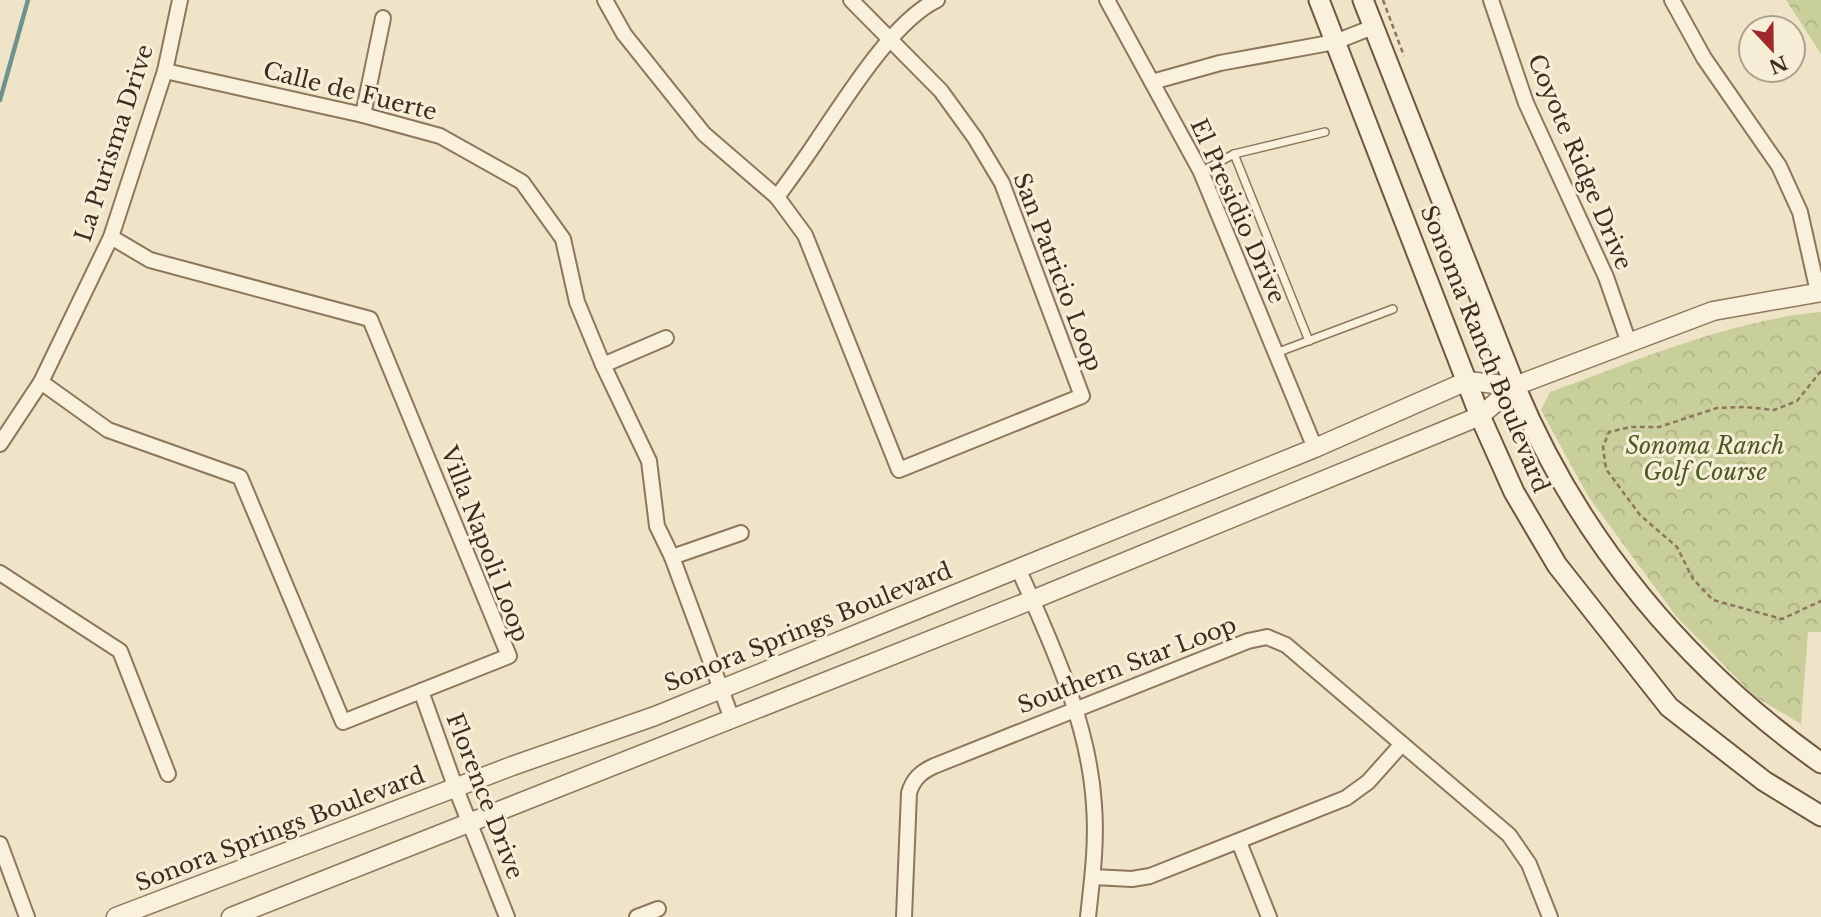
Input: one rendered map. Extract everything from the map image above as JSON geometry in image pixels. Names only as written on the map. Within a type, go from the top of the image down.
[{"type":"main road","name":"Sonoma Ranch Boulevard","points":[[1319,0],[1480,415],[1514,492],[1557,565],[1669,707],[1764,781],[1821,816]]},
{"type":"main road","name":"Sonoma Ranch Boulevard","points":[[1363,0],[1515,386],[1543,449],[1563,484],[1596,536],[1640,595],[1689,652],[1763,720],[1821,763]]},
{"type":"street","name":"La Purisma Drive","points":[[0,444],[41,382],[111,237],[164,71],[180,0]]},
{"type":"street","points":[[605,0],[624,34],[704,134],[777,197],[848,95],[891,39],[937,0]]},
{"type":"street","points":[[851,0],[891,39]]},
{"type":"street","name":"El Presidio Drive","points":[[1107,0],[1201,172],[1315,448]]},
{"type":"street","points":[[1672,0],[1704,58],[1779,166],[1800,212],[1820,292]]},
{"type":"street","name":"Coyote Ridge Drive","points":[[1494,1],[1526,103],[1606,277],[1629,342]]},
{"type":"street","points":[[363,115],[383,18]]},
{"type":"street","points":[[1152,82],[1220,63],[1335,42],[1373,27]]},
{"type":"street","name":"San Patricio Loop","points":[[777,197],[805,235],[899,470],[1082,396],[1002,183],[975,138],[941,91],[891,39]]},
{"type":"street","name":"Calle de Fuerte","points":[[164,71],[440,135],[522,182],[563,239],[577,302],[603,365],[649,461],[657,526],[672,557],[732,719]]},
{"type":"street","name":"Villa Napoli Loop","points":[[41,382],[108,430],[240,477],[343,722],[509,656],[370,319],[150,261],[111,237]]},
{"type":"street","name":"Sonora Springs Boulevard","points":[[231,917],[1032,600],[1480,415],[1515,386],[1713,311],[1820,292]]},
{"type":"street","points":[[603,365],[666,338]]},
{"type":"street","name":"Sonora Springs Boulevard","points":[[116,917],[721,689],[1315,448],[1467,381],[1515,386]]},
{"type":"street","points":[[672,557],[741,533]]},
{"type":"street","points":[[1017,568],[1075,709],[1087,752],[1093,787],[1095,846],[1088,917]]},
{"type":"street","points":[[0,573],[120,651],[168,774]]},
{"type":"street","name":"Southern Star Loop","points":[[904,917],[909,793],[916,777],[934,766],[1075,709],[1248,641],[1267,637],[1286,645],[1502,827],[1517,843],[1529,864],[1550,917]]},
{"type":"street","name":"Florence Drive","points":[[421,691],[456,789],[507,917]]},
{"type":"street","points":[[1093,877],[1132,879],[1150,876],[1346,798],[1368,782],[1402,744]]},
{"type":"street","points":[[1240,842],[1269,917]]},
{"type":"street","points":[[0,844],[27,917]]},
{"type":"street","points":[[637,917],[658,909]]},
{"type":"lane","points":[[1201,172],[1234,154],[1325,132]]},
{"type":"lane","points":[[1234,154],[1309,341]]},
{"type":"lane","points":[[1276,353],[1393,309]]},
{"type":"path","points":[[1383,0],[1407,64]]},
{"type":"path","points":[[1821,371],[1797,401],[1774,410],[1717,408],[1659,427],[1631,427],[1609,432],[1603,447],[1606,469],[1620,489],[1640,514],[1677,547],[1693,579],[1713,600],[1782,619],[1821,601]]},
{"type":"green space","points":[[1786,0],[1821,0],[1821,54],[1807,32],[1807,14],[1795,14]]},
{"type":"green space","name":"Sonoma Ranch Golf Course","points":[[1821,312],[1821,632],[1808,632],[1801,724],[1754,696],[1676,616],[1588,496],[1541,410],[1550,392],[1683,343],[1787,316]]},
{"type":"waterway","points":[[0,100],[28,0]]}]
